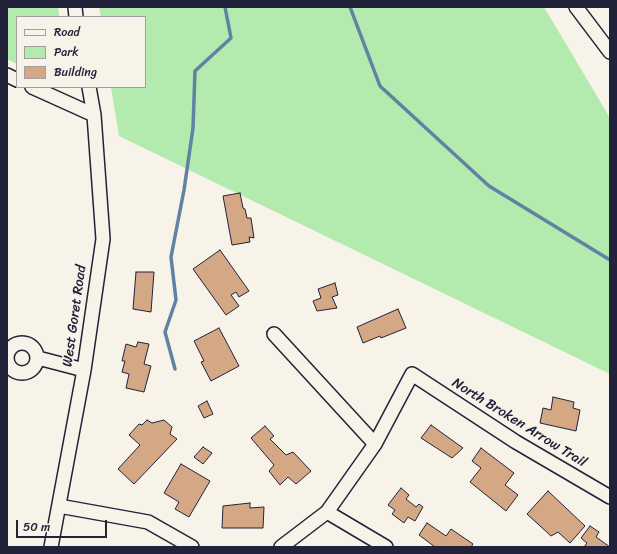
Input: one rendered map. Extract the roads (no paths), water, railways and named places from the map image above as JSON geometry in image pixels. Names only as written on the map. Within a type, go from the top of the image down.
[{"type":"street","points":[[576,7],[610,52]]},
{"type":"street","points":[[34,88],[94,116]]},
{"type":"street","name":"West Goret Road","points":[[51,547],[84,370],[103,240],[94,116],[89,88]]},
{"type":"street","points":[[274,334],[375,444],[327,512],[281,547]]},
{"type":"street","points":[[24,343],[30,345],[35,350],[38,358],[35,366],[28,372],[21,373],[11,370],[8,361],[8,351],[17,344],[24,343]]},
{"type":"street","points":[[38,358],[84,370]]},
{"type":"street","name":"North Broken Arrow Trail","points":[[375,444],[412,374],[516,442],[610,497]]},
{"type":"street","points":[[58,506],[148,522],[192,547]]},
{"type":"street","points":[[327,512],[386,547]]},
{"type":"waterway","points":[[175,369],[165,332],[176,300],[171,257],[184,190],[193,128],[195,71],[231,38],[225,7]]},
{"type":"waterway","points":[[350,7],[380,86],[489,186],[610,260]]}]
